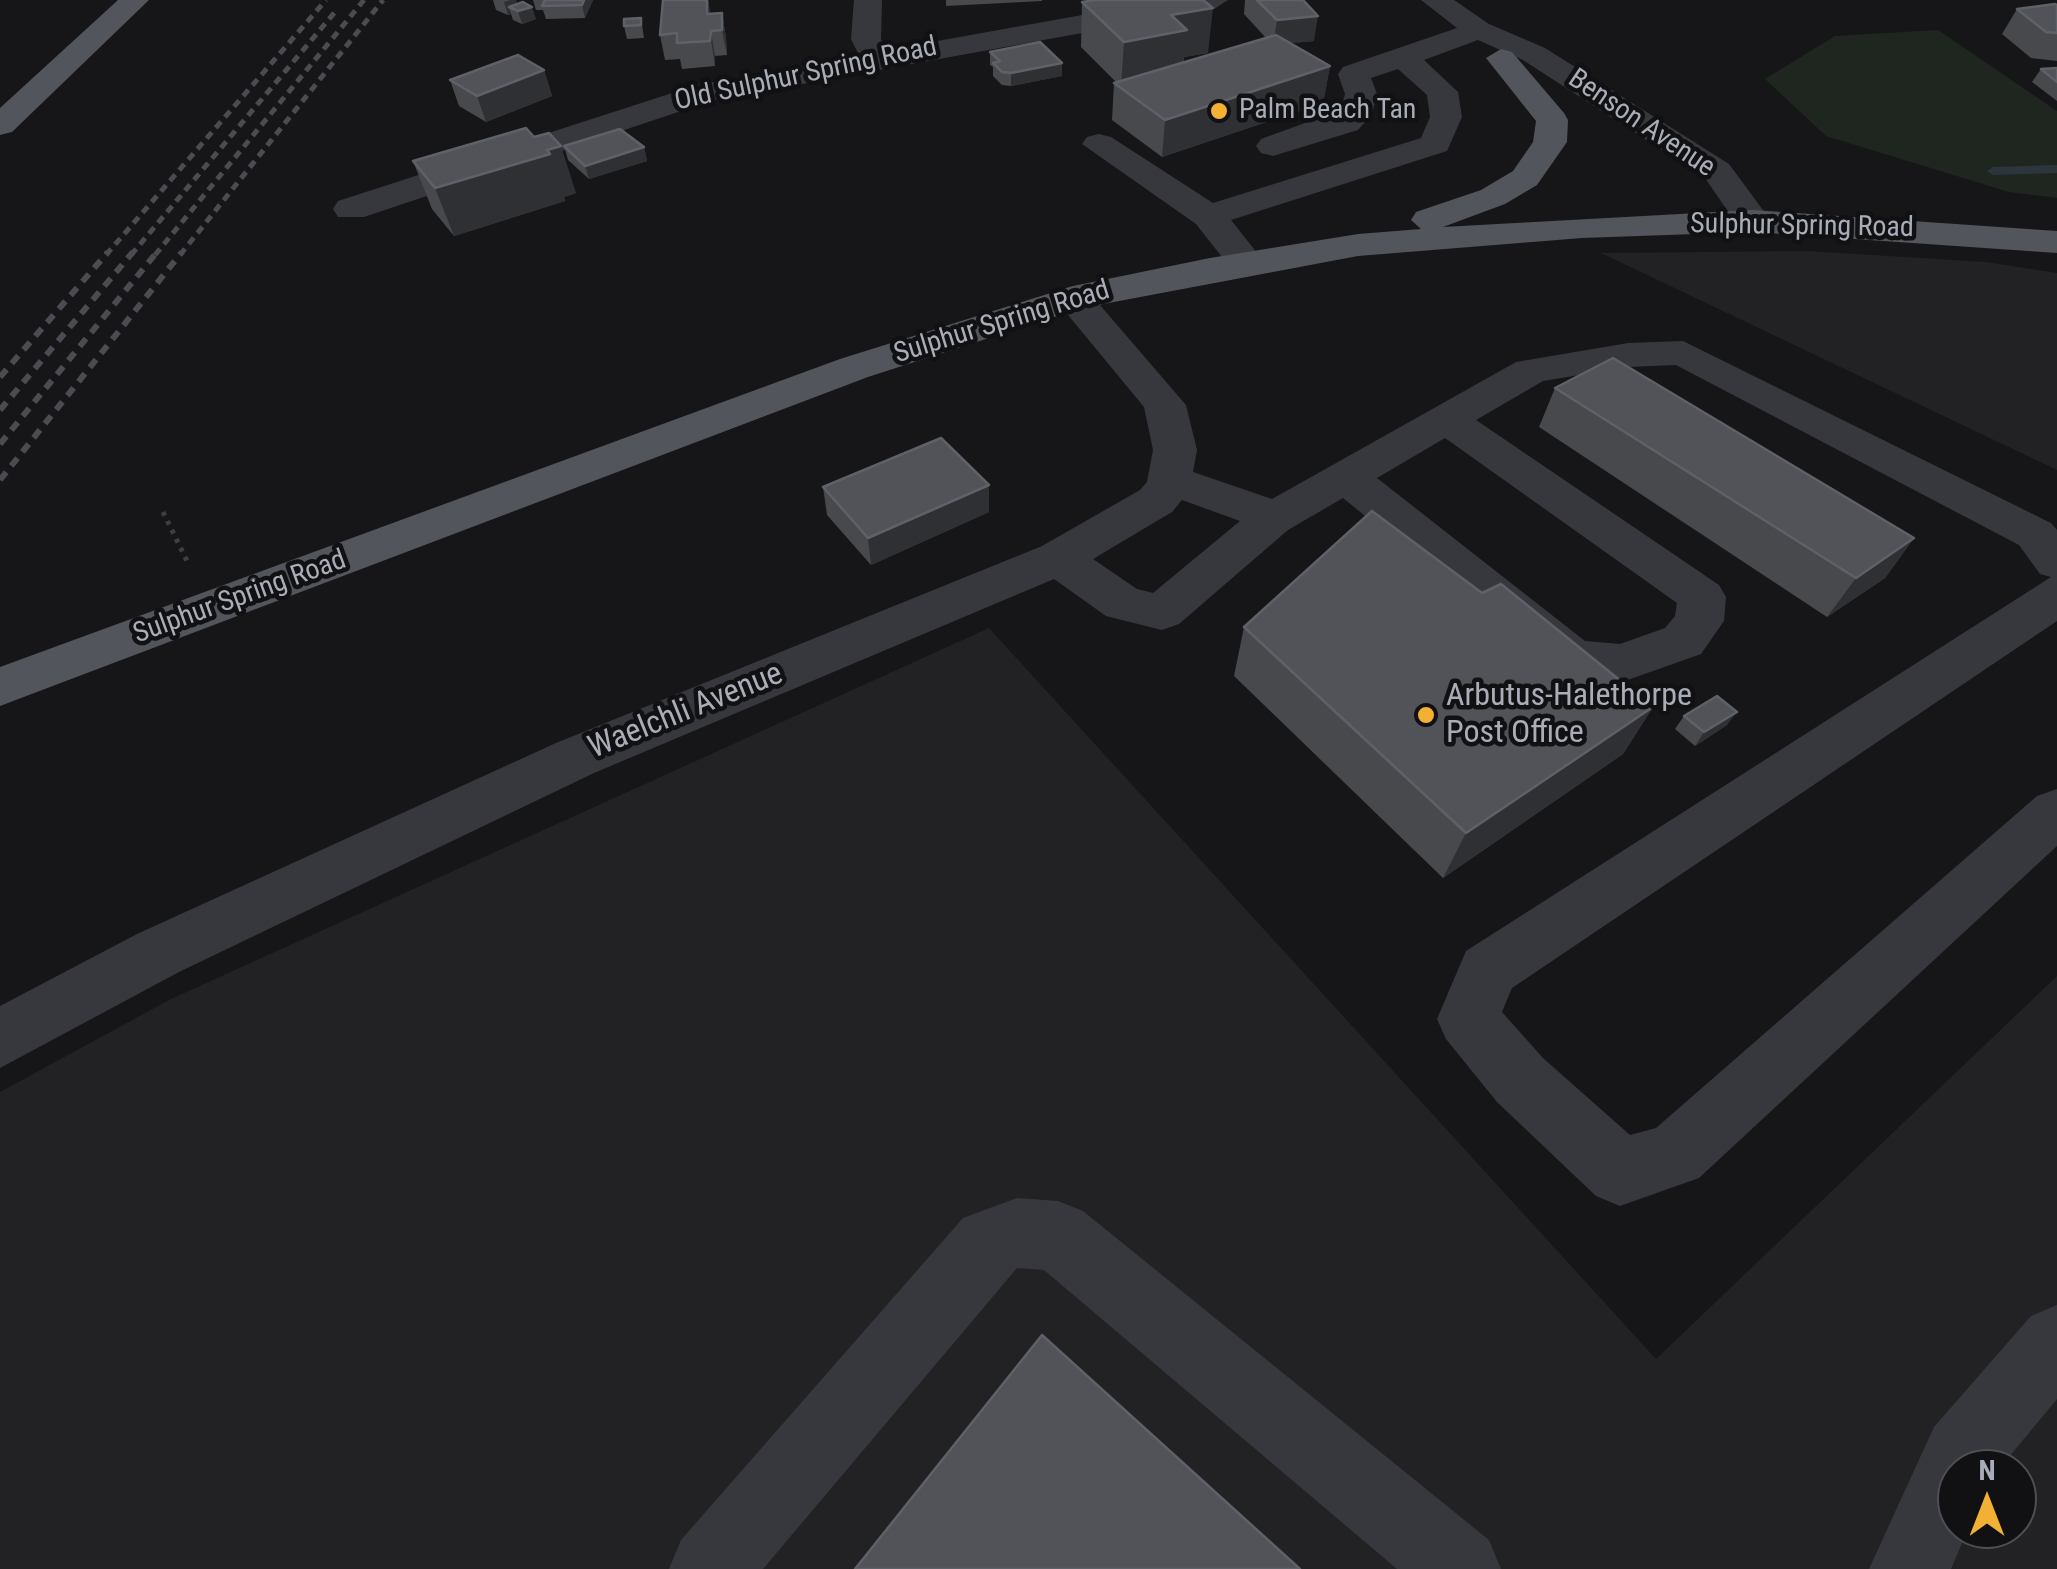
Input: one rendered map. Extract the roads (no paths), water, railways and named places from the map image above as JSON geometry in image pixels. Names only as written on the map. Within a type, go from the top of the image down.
[{"type":"main road","points":[[0,125],[135,0]]},
{"type":"main road","points":[[1358,245],[1494,196],[1526,178],[1540,162],[1550,142],[1552,120],[1501,58]]},
{"type":"main road","name":"Sulphur Spring Road","points":[[0,687],[854,368],[1072,298],[1358,245],[1482,233],[1753,221],[2057,242]]},
{"type":"street","points":[[868,0],[866,39],[876,58]]},
{"type":"street","name":"Old Sulphur Spring Road","points":[[351,209],[708,92],[876,58],[1214,0]]},
{"type":"street","name":"Benson Avenue","points":[[1434,0],[1479,30],[1534,54],[1717,171],[1753,221]]},
{"type":"street","points":[[1273,146],[1346,123],[1356,114],[1361,94],[1354,74],[1479,30]]},
{"type":"street","name":"Benson Avenue","points":[[1479,30],[1501,58],[1674,180],[1753,221]]},
{"type":"street","points":[[1209,216],[1435,144],[1446,117],[1442,92],[1403,57]]},
{"type":"street","points":[[1346,123],[1398,156]]},
{"type":"street","points":[[1099,144],[1209,216],[1246,263]]},
{"type":"street","points":[[1072,298],[1165,406],[1176,450],[1169,480],[1276,517]]},
{"type":"street","points":[[1059,558],[1124,604],[1162,612],[1276,517],[1531,371],[1628,355],[1683,354],[2035,534],[2057,562]]},
{"type":"street","points":[[1345,476],[1573,658],[1622,663],[1682,641],[1698,621],[1702,597],[1446,419]]},
{"type":"street","name":"Waelchli Avenue","points":[[0,1039],[158,953],[575,758],[1059,558],[1156,501],[1169,480]]},
{"type":"street","points":[[2057,592],[2051,601],[1488,970],[1468,1019],[1520,1080],[1620,1172],[1674,1156],[2057,812]]},
{"type":"street","points":[[710,1569],[988,1242],[1018,1233],[1058,1236],[1460,1569]]},
{"type":"street","points":[[1910,1569],[1961,1454],[2057,1342]]},
{"type":"waterway","points":[[1993,171],[2057,169]]},
{"type":"railway","points":[[106,255],[326,0]]},
{"type":"railway","points":[[155,255],[364,0]]},
{"type":"railway","points":[[180,255],[383,0]]},
{"type":"railway","points":[[131,255],[335,12]]},
{"type":"railway","points":[[0,377],[108,252]]},
{"type":"railway","points":[[0,410],[133,252]]},
{"type":"railway","points":[[0,444],[157,252]]},
{"type":"railway","points":[[0,480],[182,252]]},
{"type":"place","name":"Palm Beach Tan","points":[[1219,111]]},
{"type":"place","name":"Arbutus-Halethorpe Post Office","points":[[1426,715]]}]
